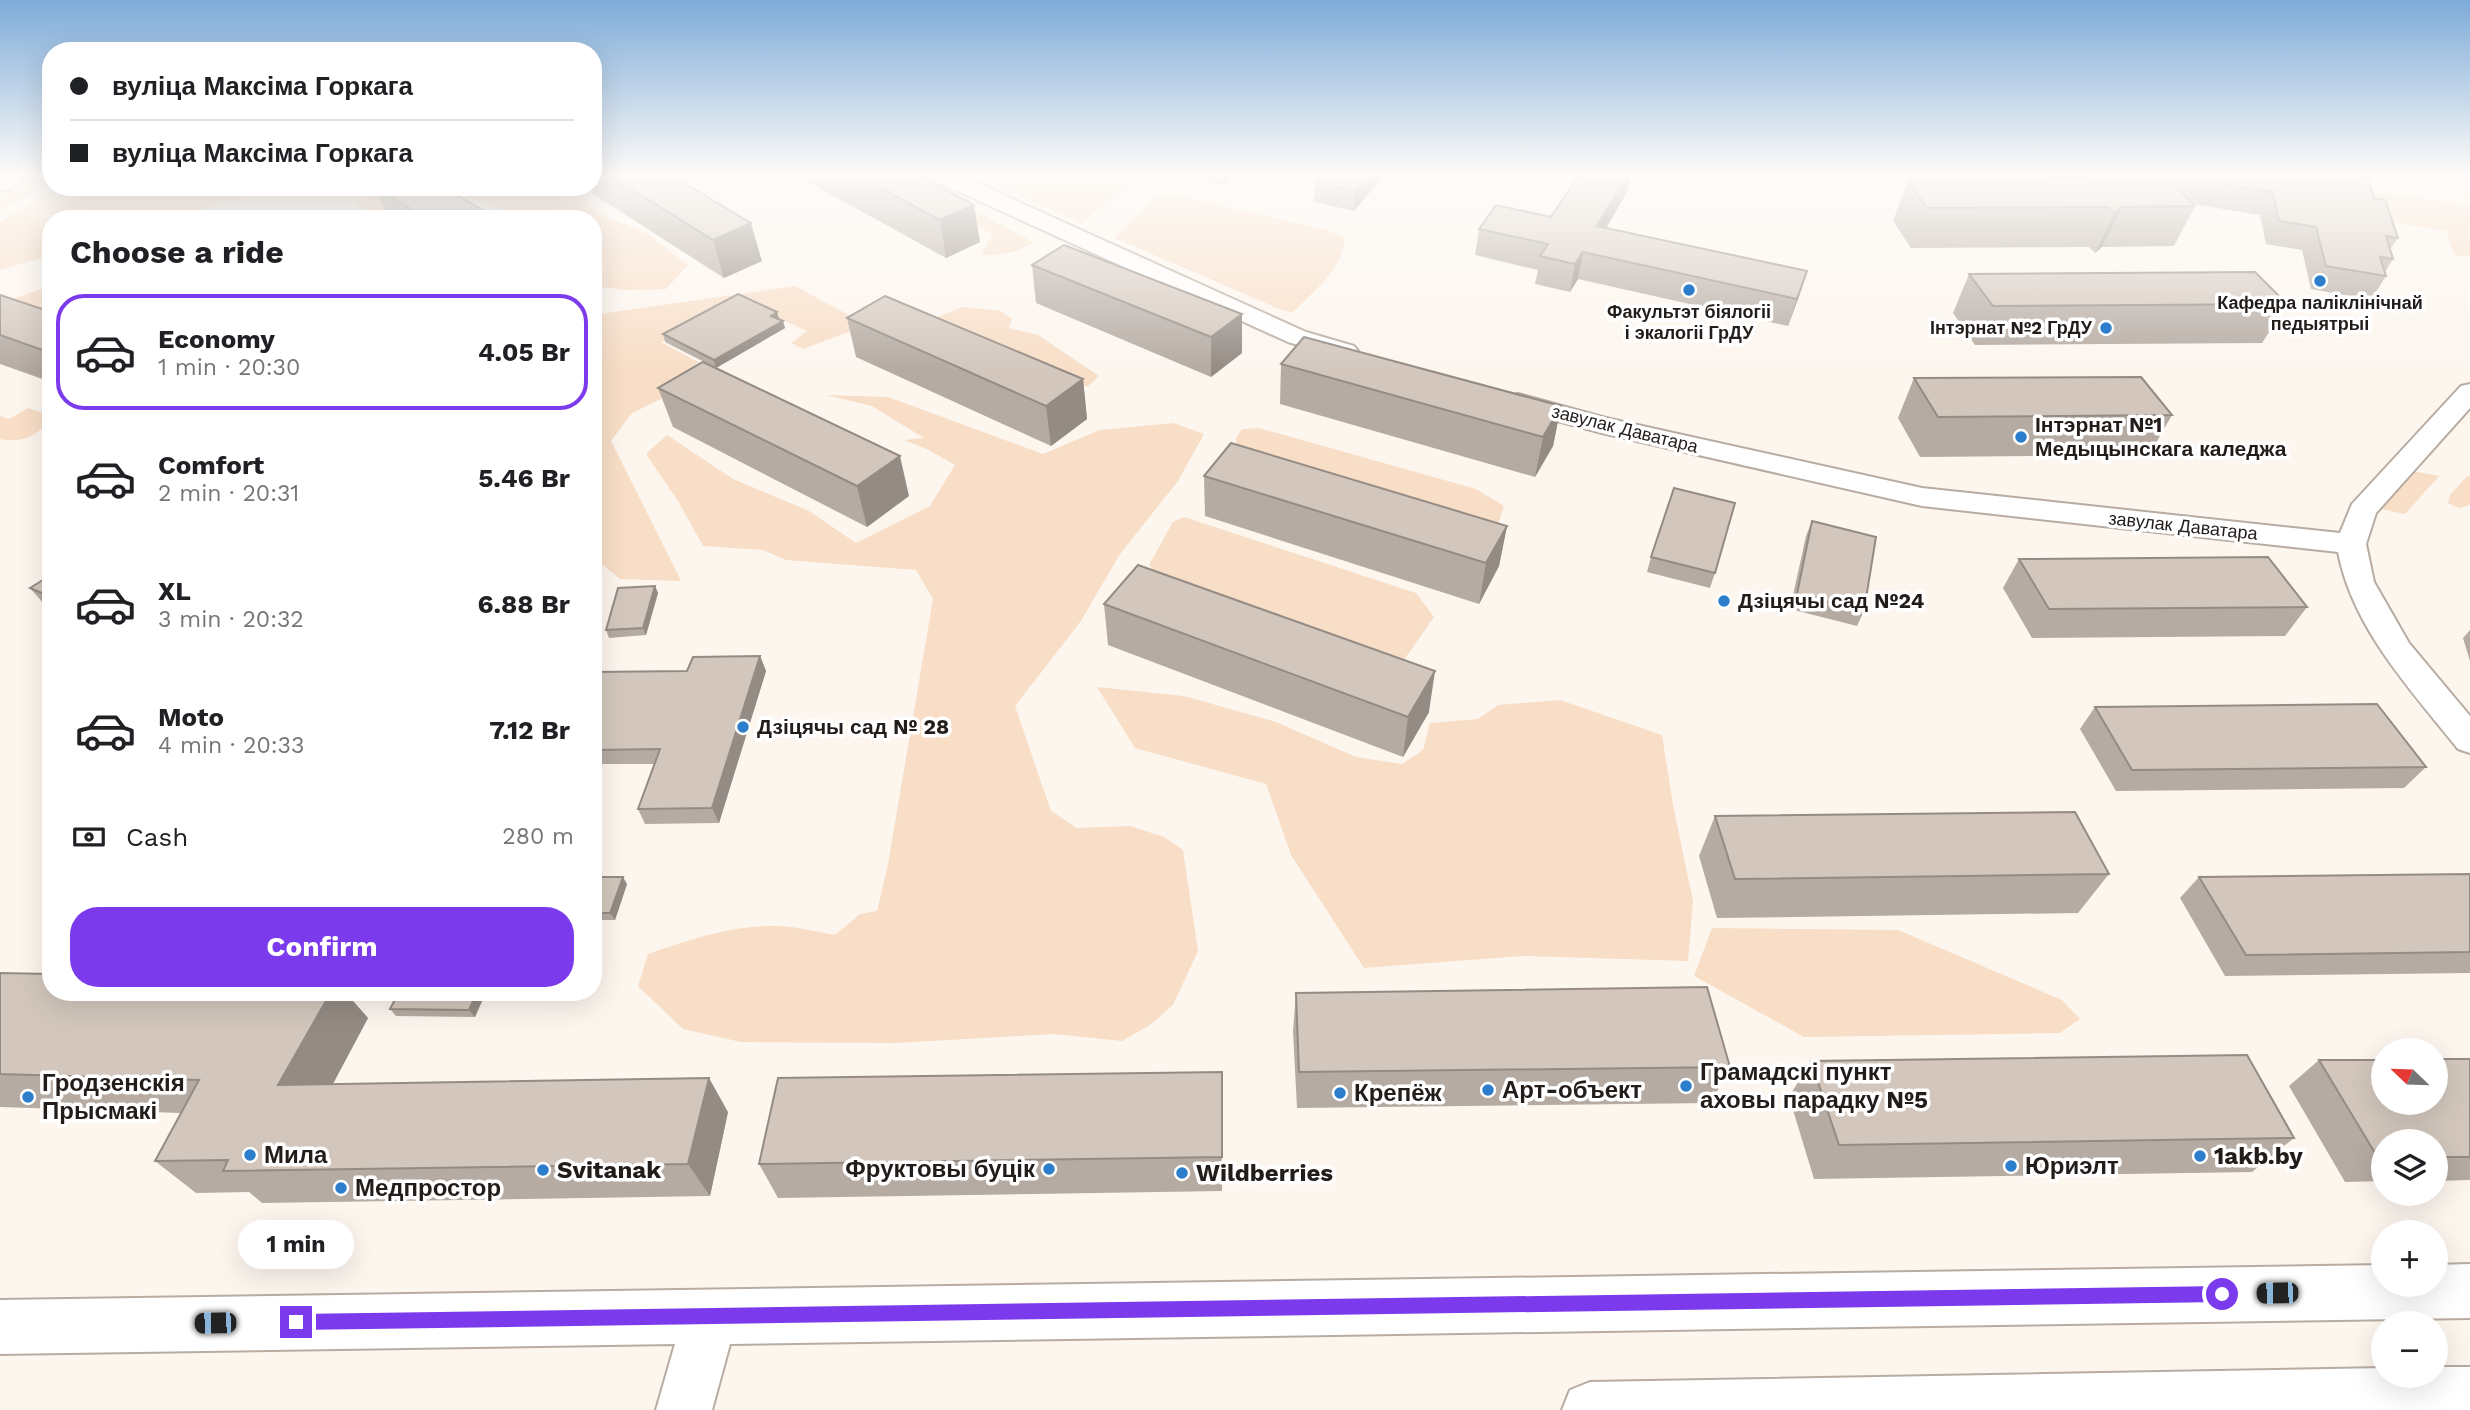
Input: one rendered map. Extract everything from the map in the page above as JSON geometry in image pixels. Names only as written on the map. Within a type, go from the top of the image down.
[{"type":"main road","points":[[0,1327],[2470,1291]]},
{"type":"main road","points":[[684,1410],[710,1316]]},
{"type":"main road","points":[[1590,1410],[2470,1395]]},
{"type":"street","points":[[1081,239],[1297,337],[1373,360]]},
{"type":"street","points":[[2470,392],[2361,510],[2351,544],[2359,582],[2397,650],[2470,740]]},
{"type":"street","name":"завулак Даватара","points":[[1498,396],[1602,425],[1922,497],[2351,544]]},
{"type":"shaded area","points":[[0,239],[42,239],[42,258],[0,270]]},
{"type":"shaded area","points":[[602,239],[654,239],[688,265],[666,289],[626,290],[602,287]]},
{"type":"shaded area","points":[[989,239],[1027,239],[1033,242],[1015,251],[981,255]]},
{"type":"shaded area","points":[[1117,239],[1345,239],[1340,259],[1318,288],[1292,313]]},
{"type":"shaded area","points":[[2449,239],[2470,239],[2470,257],[2454,255]]},
{"type":"shaded area","points":[[795,286],[867,325],[803,349],[791,343],[807,331],[738,300],[661,342],[717,372],[632,413],[611,441],[681,581],[620,579],[602,564],[602,314]]},
{"type":"shaded area","points":[[42,289],[42,323],[0,303]]},
{"type":"shaded area","points":[[963,307],[1001,311],[1012,319],[1009,328],[1038,335],[1099,376],[1088,386],[1076,387],[931,326],[937,317]]},
{"type":"shaded area","points":[[826,395],[888,397],[1043,454],[1100,430],[1173,423],[1204,434],[1178,481],[1120,554],[1081,621],[1015,706],[1051,811],[1077,828],[1130,826],[1164,837],[1183,850],[1198,951],[1173,1005],[1150,1025],[1122,1041],[1053,1034],[897,1043],[741,1042],[683,1029],[638,986],[648,954],[679,944],[711,934],[760,926],[791,927],[835,935],[860,914],[877,911],[888,864],[933,599],[916,570],[786,560],[763,550],[703,546],[678,501],[646,454],[667,435],[733,479],[809,511],[856,543],[930,506],[955,465],[904,440],[924,438],[872,406]]},
{"type":"shaded area","points":[[28,408],[42,413],[42,428],[25,438],[0,439],[0,416],[9,419]]},
{"type":"shaded area","points":[[1259,428],[1476,489],[1504,506],[1496,530],[1237,458],[1236,438],[1242,429]]},
{"type":"shaded area","points":[[2412,471],[2439,476],[2405,514],[2381,509]]},
{"type":"shaded area","points":[[2467,476],[2470,477],[2470,505],[2459,508],[2448,503],[2450,495]]},
{"type":"shaded area","points":[[1184,517],[1416,593],[1434,617],[1399,667],[1167,586],[1149,565],[1173,522]]},
{"type":"shaded area","points":[[1097,687],[1184,696],[1276,722],[1356,757],[1402,764],[1423,750],[1430,723],[1478,719],[1498,705],[1560,700],[1662,735],[1693,901],[1688,961],[1522,956],[1364,968],[1291,855],[1266,784],[1135,748]]},
{"type":"shaded area","points":[[1712,928],[1898,930],[2062,1000],[2080,1019],[2060,1033],[1804,1037],[1694,976]]},
{"type":"building","points":[[1524,239],[1657,239],[1807,271],[1797,299],[1583,252],[1575,264],[1540,256],[1548,244]]},
{"type":"building","points":[[2319,239],[2387,239],[2393,259],[2380,257],[2386,276],[2326,266]]},
{"type":"building","points":[[1064,245],[1242,314],[1211,337],[1032,265]]},
{"type":"building","points":[[2255,272],[2287,304],[1993,306],[1969,274]]},
{"type":"building","points":[[738,294],[777,312],[771,316],[783,321],[714,360],[663,334]]},
{"type":"building","points":[[0,295],[42,309],[42,350],[0,335]]},
{"type":"building","points":[[885,296],[1083,379],[1046,406],[847,318]]},
{"type":"building","points":[[1304,337],[1561,406],[1543,437],[1281,364]]},
{"type":"building","points":[[703,362],[900,456],[857,486],[658,388]]},
{"type":"building","points":[[2141,377],[2172,415],[1938,417],[1914,378]]},
{"type":"building","points":[[1231,443],[1507,526],[1486,563],[1204,476]]},
{"type":"building","points":[[1674,488],[1735,503],[1715,573],[1651,557]]},
{"type":"building","points":[[1812,521],[1876,537],[1864,611],[1797,594]]},
{"type":"building","points":[[2268,557],[2307,607],[2049,609],[2019,559]]},
{"type":"building","points":[[1138,565],[1435,671],[1408,717],[1104,604]]},
{"type":"building","points":[[42,581],[42,593],[30,588]]},
{"type":"building","points":[[655,586],[643,628],[606,630],[618,588]]},
{"type":"building","points":[[760,656],[712,808],[638,809],[660,749],[602,750],[602,672],[687,671],[693,657]]},
{"type":"building","points":[[2377,704],[2426,767],[2132,770],[2095,707]]},
{"type":"building","points":[[2075,812],[2109,874],[1735,879],[1715,816]]},
{"type":"building","points":[[2470,874],[2470,952],[2246,955],[2199,877]]},
{"type":"building","points":[[602,877],[623,877],[610,913],[602,913]]},
{"type":"building","points":[[0,973],[42,974],[42,1001],[326,1001],[278,1085],[709,1078],[688,1164],[223,1171],[228,1160],[155,1161],[199,1080],[0,1074]]},
{"type":"building","points":[[1707,987],[1730,1067],[1299,1072],[1296,993]]},
{"type":"building","points":[[394,1001],[473,1001],[469,1010],[390,1009]]},
{"type":"building","points":[[2247,1055],[2294,1138],[1839,1145],[1811,1061]]},
{"type":"building","points":[[2448,1059],[2470,1059],[2470,1157],[2448,1157],[2448,1129],[2371,1129],[2371,1146],[2319,1060],[2371,1060],[2371,1115],[2448,1115]]},
{"type":"building","points":[[1222,1072],[1222,1157],[759,1164],[778,1078]]},
{"type":"place","name":"Кафедра паліклінічнай педыятрыі","points":[[2320,281]]},
{"type":"place","name":"Факультэт біялогіі і экалогіі ГрДУ","points":[[1689,290]]},
{"type":"place","name":"Інтэрнат №2 ГрДУ","points":[[2106,328]]},
{"type":"place","name":"Інтэрнат №1 Медыцынскага каледжа","points":[[2021,437]]},
{"type":"place","name":"Дзіцячы сад №24","points":[[1724,601]]},
{"type":"place","name":"Дзіцячы сад № 28","points":[[743,727]]},
{"type":"place","name":"Грамадскі пункт аховы парадку №5","points":[[1686,1086]]},
{"type":"place","name":"Арт-объект","points":[[1488,1090]]},
{"type":"place","name":"Крепёж","points":[[1340,1093]]},
{"type":"place","name":"Гродзенскія Прысмакі","points":[[28,1097]]},
{"type":"place","name":"Мила","points":[[250,1155]]},
{"type":"place","name":"1akb.by","points":[[2200,1156]]},
{"type":"place","name":"Юриэлт","points":[[2011,1166]]},
{"type":"place","name":"Фруктовы буцік","points":[[1049,1169]]},
{"type":"place","name":"Svitanak","points":[[543,1170]]},
{"type":"place","name":"Wildberries","points":[[1182,1173]]},
{"type":"place","name":"Медпростор","points":[[341,1188]]},
{"type":"route","points":[[296,1322],[2222,1294]]}]
